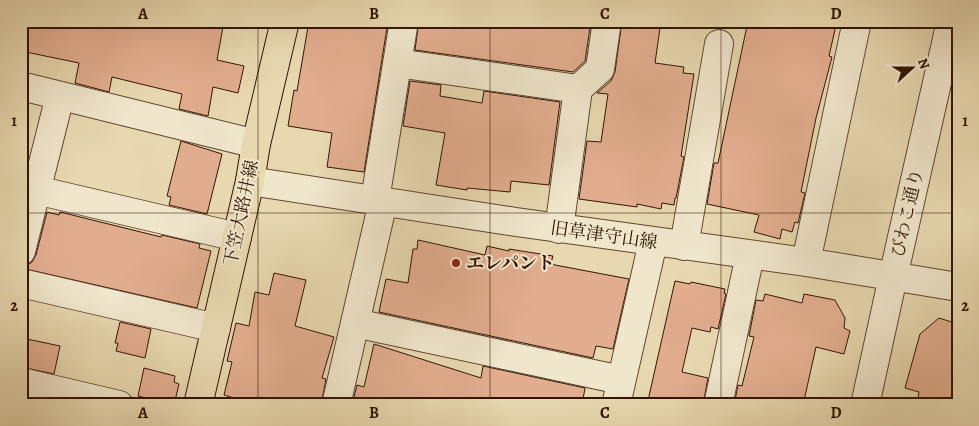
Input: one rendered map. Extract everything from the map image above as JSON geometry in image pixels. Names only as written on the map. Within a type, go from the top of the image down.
[{"type":"main road","name":"下笠大路井線","points":[[198,405],[285,21]]},
{"type":"street","points":[[336,405],[356,323],[379,201],[404,21]]},
{"type":"street","points":[[559,228],[578,89],[600,69],[607,21]]},
{"type":"street","points":[[806,262],[857,21]]},
{"type":"street","name":"びわこ通り","points":[[865,405],[892,277],[951,21]]},
{"type":"street","points":[[684,246],[719,44]]},
{"type":"street","points":[[397,63],[578,89]]},
{"type":"street","points":[[21,86],[256,144]]},
{"type":"street","points":[[21,251],[60,96]]},
{"type":"street","name":"旧草津守山線","points":[[250,181],[653,242],[806,262],[958,287]]},
{"type":"street","points":[[36,190],[237,237]]},
{"type":"street","points":[[356,323],[618,392],[653,242]]},
{"type":"street","points":[[718,405],[750,255]]},
{"type":"street","points":[[21,283],[216,328]]},
{"type":"street","points":[[21,382],[119,405]]},
{"type":"building","points":[[21,21],[224,21],[217,60],[244,66],[238,93],[213,87],[208,116],[179,109],[182,94],[112,77],[109,92],[75,83],[79,63],[21,51]]},
{"type":"building","points":[[309,21],[388,21],[364,172],[327,167],[332,133],[288,126],[294,90],[297,91]]},
{"type":"building","points":[[419,21],[591,21],[585,61],[573,72],[415,50]]},
{"type":"building","points":[[622,21],[661,21],[655,63],[684,67],[683,73],[694,74],[681,156],[684,157],[676,198],[674,205],[662,203],[661,209],[637,204],[637,207],[579,199],[587,141],[601,142],[608,94],[597,93],[611,81],[615,72]]},
{"type":"building","points":[[748,21],[837,21],[829,56],[832,57],[816,118],[801,192],[805,193],[798,223],[795,222],[792,232],[782,229],[780,239],[754,232],[759,215],[707,204],[714,163],[718,163]]},
{"type":"building","points":[[410,81],[441,85],[440,96],[482,103],[484,91],[560,102],[549,185],[511,181],[510,192],[467,188],[467,190],[436,185],[445,133],[403,126]]},
{"type":"building","points":[[181,141],[222,154],[207,214],[169,205],[171,197],[167,196]]},
{"type":"building","points":[[47,212],[59,215],[60,212],[161,237],[162,235],[200,244],[199,248],[211,251],[197,308],[21,268],[21,266],[26,266],[32,262],[36,255]]},
{"type":"building","points":[[418,240],[485,255],[487,246],[509,251],[509,249],[553,256],[551,263],[555,265],[629,279],[613,349],[596,346],[593,358],[379,312],[386,279],[408,283],[413,249],[417,249]]},
{"type":"building","points":[[274,273],[306,280],[295,326],[334,337],[322,378],[326,379],[321,405],[233,405],[234,398],[224,395],[232,362],[227,361],[236,323],[249,326],[255,292],[269,295]]},
{"type":"building","points":[[675,281],[690,284],[691,282],[725,289],[724,293],[726,294],[718,329],[711,327],[710,332],[692,328],[682,372],[708,378],[703,405],[691,405],[674,401],[673,405],[647,405]]},
{"type":"building","points":[[765,294],[802,303],[804,294],[835,300],[845,318],[844,328],[850,331],[844,354],[816,347],[803,405],[734,405],[738,385],[742,386],[754,337],[749,336],[756,300],[763,301]]},
{"type":"building","points":[[939,318],[958,324],[958,405],[917,405],[919,392],[905,388],[920,334]]},
{"type":"building","points":[[120,322],[151,329],[145,358],[116,351],[118,343],[115,343]]},
{"type":"building","points":[[27,339],[60,346],[54,374],[21,367],[21,357],[23,358]]},
{"type":"building","points":[[374,344],[481,378],[483,366],[585,388],[582,405],[352,405],[357,385],[364,387]]},
{"type":"building","points":[[144,368],[175,376],[174,382],[179,384],[174,405],[138,396]]},
{"type":"building","points":[[21,398],[47,404],[47,405],[21,405]]},
{"type":"place","name":"エレパント","points":[[456,263]]}]
